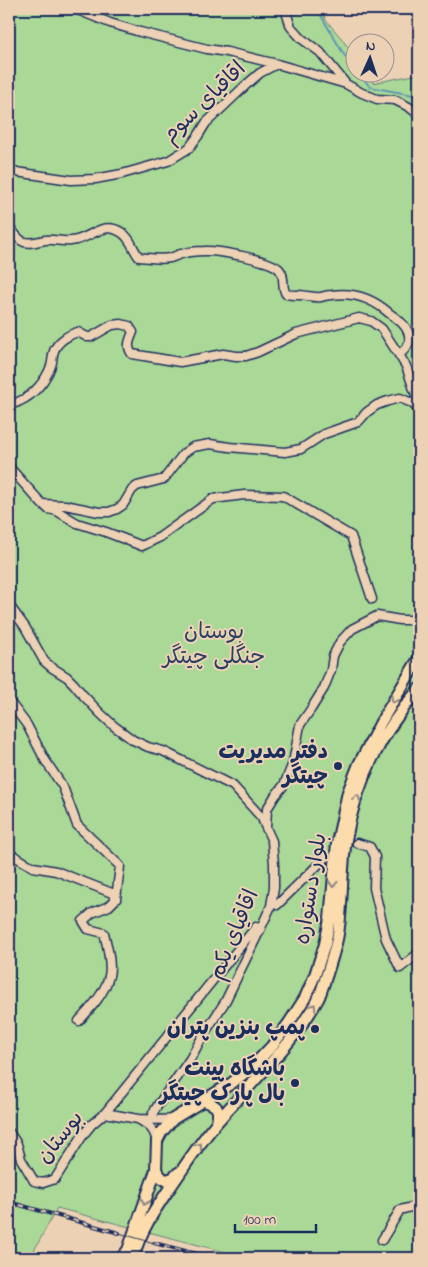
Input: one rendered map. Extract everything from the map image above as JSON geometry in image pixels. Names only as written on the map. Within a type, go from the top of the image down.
[{"type":"main road","name":"بلوار دستواره","points":[[129,1253],[156,1170],[157,1141],[162,1133],[173,1119],[232,1083],[253,1066],[272,1046],[305,998],[325,944],[330,919],[337,844],[348,792],[358,764],[419,658]]},
{"type":"main road","name":"بلوار دستواره","points":[[129,1253],[150,1216],[184,1166],[217,1122],[276,1057],[299,1028],[319,997],[338,936],[346,840],[354,806],[376,750],[393,723],[419,689]]},
{"type":"main road","points":[[204,1101],[214,1104],[218,1108],[217,1122]]},
{"type":"main road","points":[[156,1170],[166,1180],[173,1178],[184,1166]]},
{"type":"street","points":[[76,9],[110,23],[140,32],[278,64],[346,84],[377,100],[396,100],[419,115]]},
{"type":"street","points":[[285,9],[291,27],[320,52],[346,84]]},
{"type":"street","name":"اقاقیای سوم","points":[[9,171],[71,180],[95,179],[131,172],[168,161],[189,148],[206,123],[246,85],[260,73],[278,64]]},
{"type":"street","points":[[9,227],[22,241],[28,243],[47,240],[73,242],[111,227],[128,237],[139,257],[161,259],[180,254],[206,251],[220,252],[265,262],[276,266],[281,271],[284,292],[286,294],[314,297],[345,294],[358,296],[386,310],[404,325],[409,334],[409,342],[406,349],[399,355]]},
{"type":"street","points":[[9,404],[20,402],[38,388],[51,367],[54,351],[57,346],[68,336],[78,332],[91,337],[112,324],[129,326],[133,332],[128,344],[129,351],[132,354],[180,362],[223,354],[246,356],[296,334],[358,318],[372,321],[382,329],[406,366],[419,404]]},
{"type":"street","points":[[42,504],[65,505],[108,512],[123,505],[132,490],[137,486],[164,479],[184,453],[193,447],[210,444],[285,452],[301,449],[324,434],[358,422],[377,405],[388,401],[400,398],[412,403],[419,410]]},
{"type":"street","points":[[9,466],[48,509],[77,523],[142,546],[160,537],[213,499],[244,495],[283,496],[351,536],[372,599]]},
{"type":"street","points":[[9,605],[25,627],[44,661],[74,684],[114,726],[133,740],[163,751],[233,786],[262,818],[266,828]]},
{"type":"street","name":"اقاقیای یکم","points":[[153,1119],[153,1113],[190,1059],[224,1002],[270,906],[274,888],[274,864],[272,841],[266,828],[267,810],[284,785],[293,763],[300,725],[324,688],[331,670],[333,656],[340,642],[352,629],[376,616],[400,620],[419,620]]},
{"type":"street","points":[[9,701],[27,725],[45,760],[63,787],[77,826],[120,866],[116,899],[109,906],[92,913],[83,921],[88,929],[104,933],[110,975],[94,1005],[79,1021]]},
{"type":"street","points":[[357,843],[370,847],[375,857],[374,888],[386,939],[400,968],[419,953]]},
{"type":"street","points":[[9,853],[33,867],[56,871],[112,892],[116,899]]},
{"type":"street","points":[[277,905],[326,857]]},
{"type":"street","points":[[105,1112],[256,927]]},
{"type":"street","name":"بوستان","points":[[9,1132],[17,1144],[21,1159],[34,1181],[43,1183],[55,1179],[83,1136],[105,1112],[138,1120]]},
{"type":"street","points":[[138,1120],[153,1119],[161,1121],[173,1119]]},
{"type":"street","points":[[138,1120],[153,1130],[157,1141]]},
{"type":"street","points":[[382,1240],[400,1210],[419,1205]]},
{"type":"green space","name":"بوستان جنگلی چیتگر","points":[[9,9],[322,9],[325,19],[346,45],[346,82],[396,82],[396,78],[419,74],[419,1258],[248,1258],[57,1208],[30,1258],[9,1258]]},
{"type":"waterway","points":[[317,9],[346,58]]},
{"type":"waterway","points":[[366,82],[370,87],[419,96]]},
{"type":"tram line","points":[[119,1233],[154,1243]]},
{"type":"railway","points":[[9,1202],[119,1233]]},
{"type":"railway","points":[[154,1243],[213,1258]]},
{"type":"place","name":"دفتر مدیریت چیتگر","points":[[338,766]]},
{"type":"place","name":"پمپ بنزین پتران","points":[[315,1029]]},
{"type":"place","name":"باشگاه پینت بال پارک چیتگر","points":[[295,1083]]}]
